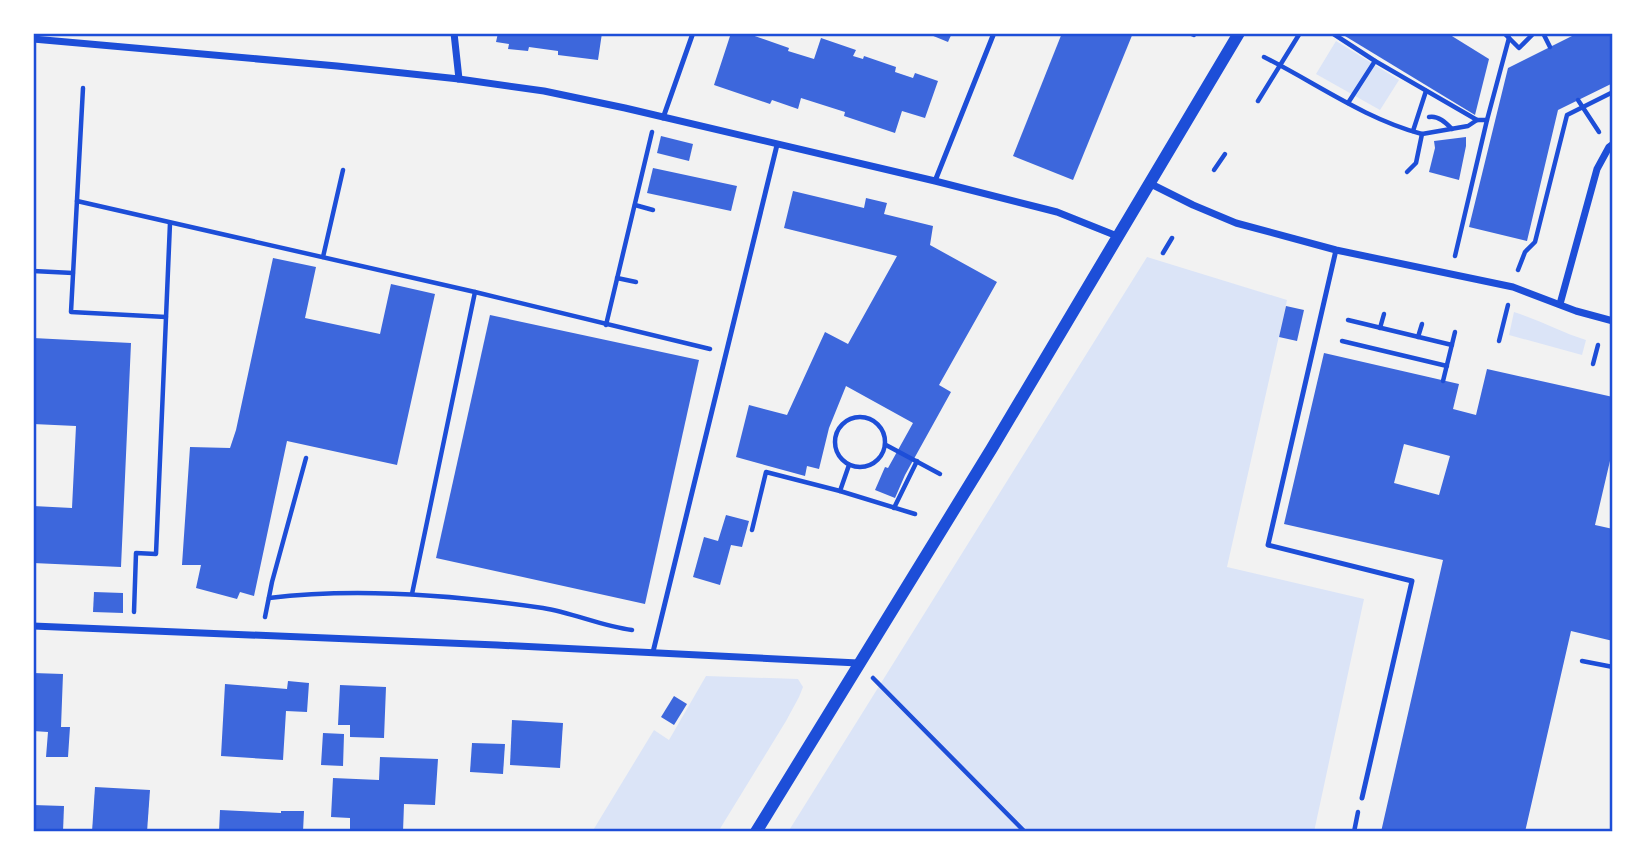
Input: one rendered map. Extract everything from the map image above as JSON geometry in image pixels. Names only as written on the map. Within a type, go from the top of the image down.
[{"type":"street","points":[[454,33],[458,79]]},
{"type":"street","points":[[756,832],[992,448],[1239,33]]},
{"type":"street","points":[[33,39],[337,66],[544,91],[935,181],[1057,212],[1117,236]]},
{"type":"street","points":[[1560,304],[1597,169],[1611,146]]},
{"type":"street","points":[[1148,183],[1236,223],[1336,250],[1513,287],[1613,321]]},
{"type":"street","points":[[33,625],[858,663]]},
{"type":"lane","points":[[659,117],[693,33]]},
{"type":"lane","points":[[935,181],[994,33]]},
{"type":"lane","points":[[653,652],[777,145]]},
{"type":"lane","points":[[1336,250],[1268,545],[1412,581],[1362,798]]},
{"type":"path","points":[[1258,101],[1300,33]]},
{"type":"path","points":[[1332,33],[1477,120],[1487,120]]},
{"type":"path","points":[[1504,33],[1519,48],[1534,33]]},
{"type":"path","points":[[1543,33],[1550,47]]},
{"type":"path","points":[[1459,239],[1509,38]]},
{"type":"path","points":[[1264,57],[1348,103],[1422,134],[1468,126],[1477,120]]},
{"type":"path","points":[[1348,103],[1375,61]]},
{"type":"path","points":[[83,88],[71,312],[166,317]]},
{"type":"path","points":[[1413,131],[1426,91]]},
{"type":"path","points":[[1499,341],[1520,263],[1525,252],[1535,242],[1567,115],[1613,92]]},
{"type":"path","points":[[1577,100],[1611,146]]},
{"type":"path","points":[[1429,117],[1433,116],[1452,129]]},
{"type":"path","points":[[606,325],[659,117]]},
{"type":"path","points":[[1407,172],[1416,163],[1422,134]]},
{"type":"path","points":[[1214,170],[1225,154]]},
{"type":"path","points":[[323,257],[342,170]]},
{"type":"path","points":[[76,201],[475,292],[726,353]]},
{"type":"path","points":[[635,205],[653,209]]},
{"type":"path","points":[[133,630],[136,553],[156,554],[170,223]]},
{"type":"path","points":[[1163,253],[1172,238]]},
{"type":"path","points":[[33,271],[73,273]]},
{"type":"path","points":[[617,278],[636,282]]},
{"type":"path","points":[[412,594],[475,292]]},
{"type":"path","points":[[1380,328],[1384,314]]},
{"type":"path","points":[[1348,320],[1452,345]]},
{"type":"path","points":[[1418,337],[1422,324]]},
{"type":"path","points":[[1443,381],[1455,332]]},
{"type":"path","points":[[1342,341],[1447,366]]},
{"type":"path","points":[[1594,364],[1598,345]]},
{"type":"path","points":[[854,416],[867,417],[877,422],[884,432],[886,444],[882,456],[872,464],[860,467],[849,465],[839,456],[835,445],[836,432],[843,422],[854,416]]},
{"type":"path","points":[[886,444],[940,474]]},
{"type":"path","points":[[262,635],[272,582],[306,458]]},
{"type":"path","points":[[894,508],[917,461]]},
{"type":"path","points":[[840,491],[849,465]]},
{"type":"path","points":[[752,530],[766,471],[915,514]]},
{"type":"path","points":[[269,598],[300,594],[412,594],[546,608],[627,629],[657,633]]},
{"type":"path","points":[[1583,661],[1613,667]]},
{"type":"path","points":[[858,663],[1025,832]]},
{"type":"shaded area","points":[[1336,41],[1399,80],[1380,110],[1316,74]]},
{"type":"shaded area","points":[[1147,257],[1287,300],[1227,567],[1364,599],[1314,832],[788,832]]},
{"type":"shaded area","points":[[1514,312],[1586,340],[1582,355],[1509,335]]},
{"type":"shaded area","points":[[706,676],[798,679],[803,687],[786,721],[718,832],[592,832],[654,730],[669,740]]},
{"type":"building","points":[[498,33],[602,33],[598,60],[558,55],[558,51],[529,47],[528,51],[508,49],[509,44],[496,42]]},
{"type":"building","points":[[731,33],[746,33],[814,59],[821,38],[856,50],[853,56],[863,59],[864,56],[896,67],[895,72],[913,78],[915,73],[938,81],[925,118],[902,111],[895,133],[844,116],[845,112],[801,98],[798,109],[772,100],[770,104],[714,85]]},
{"type":"building","points":[[926,33],[952,33],[948,42]]},
{"type":"building","points":[[1062,33],[1133,33],[1073,180],[1013,156]]},
{"type":"building","points":[[1340,33],[1447,33],[1489,59],[1475,115]]},
{"type":"building","points":[[1578,33],[1613,33],[1613,83],[1558,110],[1527,241],[1469,227],[1508,68]]},
{"type":"building","points":[[661,136],[693,144],[689,161],[657,153]]},
{"type":"building","points":[[1466,137],[1459,180],[1429,172],[1435,148],[1434,141]]},
{"type":"building","points":[[653,168],[737,186],[731,211],[647,193]]},
{"type":"building","points":[[793,191],[864,208],[866,198],[887,203],[884,214],[933,226],[930,245],[997,282],[939,385],[951,392],[895,498],[875,490],[885,467],[888,468],[913,423],[846,386],[829,428],[819,469],[807,466],[805,476],[736,457],[749,405],[787,415],[825,332],[848,344],[897,256],[784,228]]},
{"type":"building","points":[[273,258],[316,267],[305,318],[380,334],[391,284],[435,294],[397,465],[287,441],[254,596],[240,592],[237,599],[196,588],[201,565],[182,565],[190,447],[230,448]]},
{"type":"building","points":[[1286,306],[1304,310],[1297,341],[1279,337]]},
{"type":"building","points":[[490,315],[699,360],[645,604],[436,558]]},
{"type":"building","points":[[33,338],[131,343],[121,567],[33,563],[33,506],[72,508],[76,426],[33,424]]},
{"type":"building","points":[[1324,353],[1459,384],[1453,409],[1476,415],[1487,369],[1613,397],[1613,448],[1595,525],[1613,529],[1613,641],[1571,631],[1525,832],[1381,832],[1443,560],[1284,524]],"holes":[[[1404,444],[1450,456],[1439,495],[1394,483]]]},
{"type":"building","points":[[726,515],[749,521],[742,547],[731,545],[720,585],[693,577],[704,537],[718,541]]},
{"type":"building","points":[[94,592],[123,593],[123,613],[93,612]]},
{"type":"building","points":[[33,673],[63,674],[61,727],[70,727],[68,757],[46,757],[48,732],[33,731]]},
{"type":"building","points":[[288,681],[309,683],[307,712],[286,711],[283,760],[221,756],[225,684],[287,689]]},
{"type":"building","points":[[340,685],[386,687],[384,738],[350,737],[350,725],[338,725]]},
{"type":"building","points":[[674,696],[687,704],[674,725],[661,717]]},
{"type":"building","points":[[512,720],[563,723],[560,768],[510,765]]},
{"type":"building","points":[[323,733],[344,734],[343,766],[321,765]]},
{"type":"building","points":[[472,743],[505,744],[503,774],[470,772]]},
{"type":"building","points":[[380,757],[438,759],[435,805],[404,804],[403,832],[350,832],[350,818],[331,817],[333,778],[379,780]]},
{"type":"building","points":[[95,787],[150,790],[147,832],[92,832]]},
{"type":"building","points":[[33,805],[64,806],[63,832],[33,832]]},
{"type":"building","points":[[220,810],[281,813],[304,811],[303,832],[219,832]]}]
